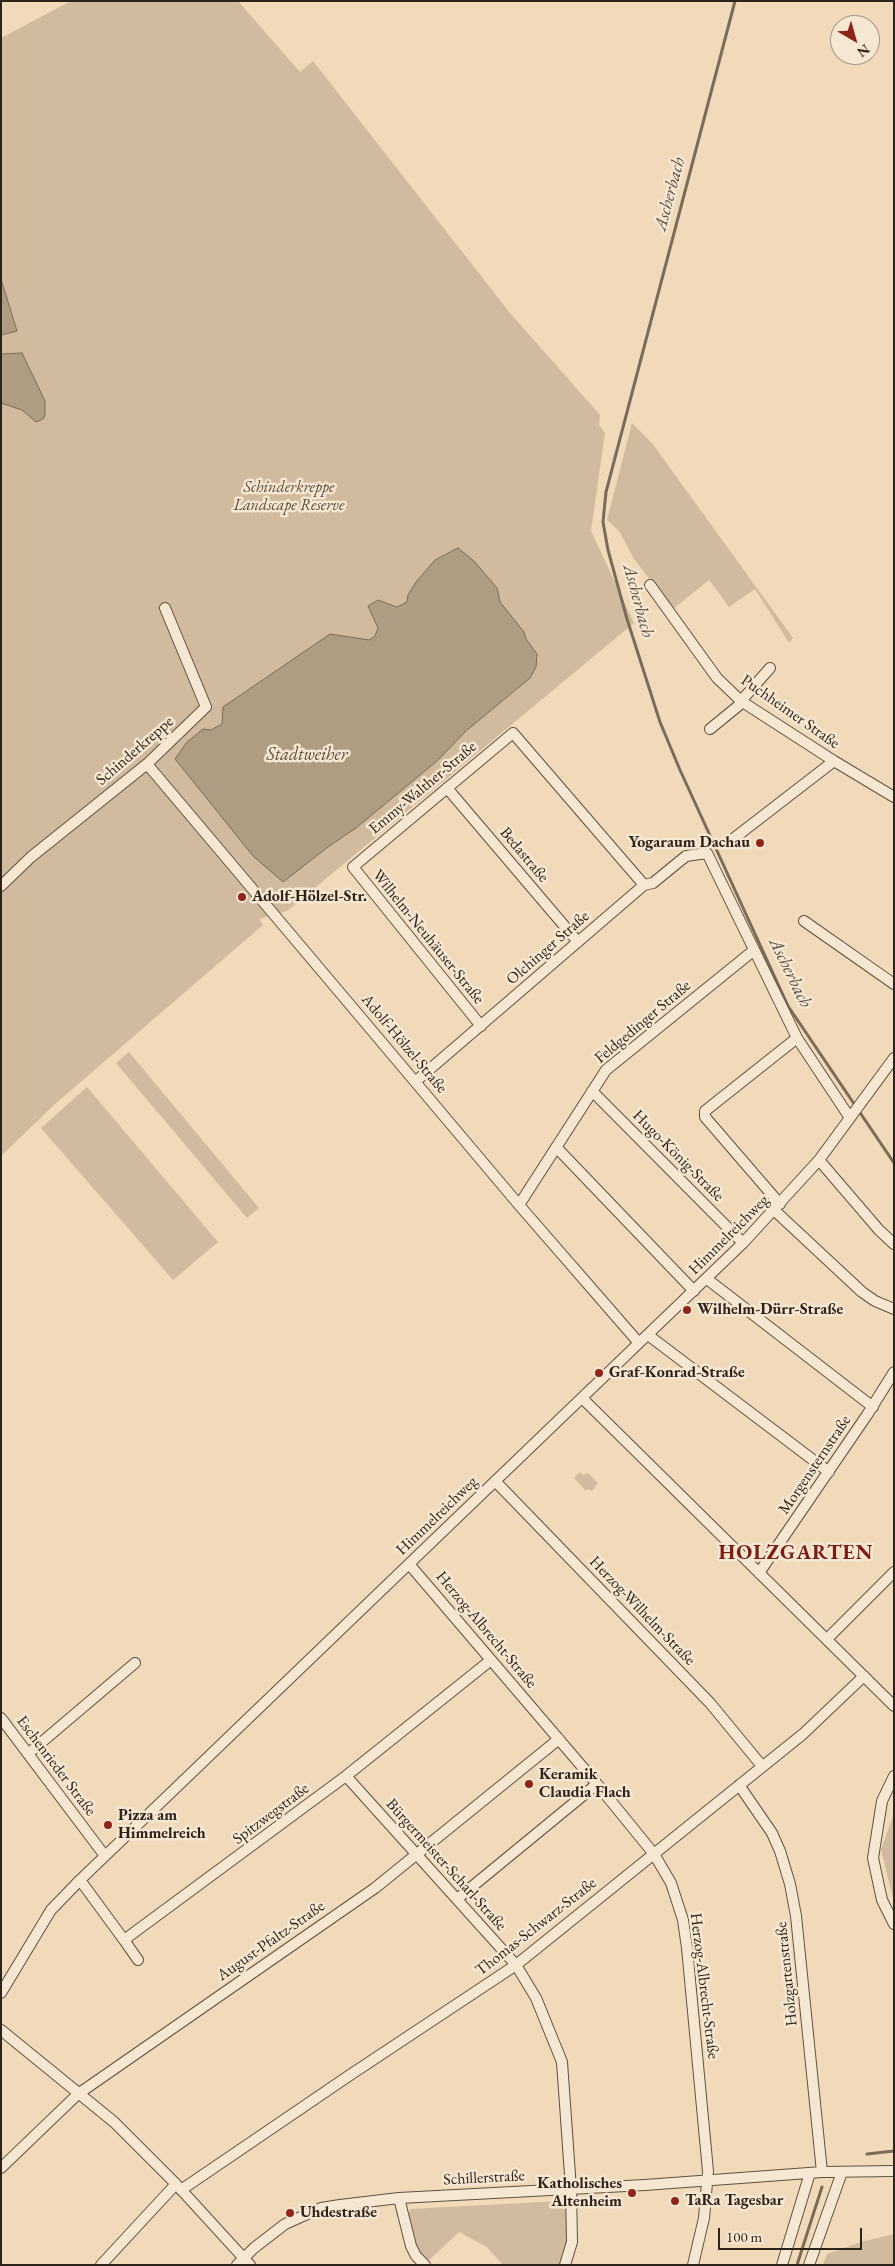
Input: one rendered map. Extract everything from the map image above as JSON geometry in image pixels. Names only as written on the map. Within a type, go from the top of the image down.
[{"type":"street","name":"Puchheimer Straße","points":[[650,585],[717,678],[742,702],[894,797]]},
{"type":"street","name":"Schinderkreppe","points":[[1,886],[32,857],[146,764],[206,707],[165,608]]},
{"type":"street","points":[[710,729],[742,702],[770,668]]},
{"type":"street","name":"Emmy-Walther-Straße","points":[[352,867],[513,732],[644,885]]},
{"type":"street","points":[[733,840],[834,761]]},
{"type":"street","name":"Adolf-Hölzel-Straße","points":[[146,764],[519,1205],[639,1343]]},
{"type":"street","name":"Bedastraße","points":[[447,788],[578,942]]},
{"type":"street","name":"Olchinger Straße","points":[[416,1081],[644,885],[653,883],[686,856],[707,853],[753,951]]},
{"type":"street","name":"Wilhelm-Neuhäuser-Straße","points":[[352,867],[481,1026]]},
{"type":"street","points":[[804,921],[894,984]]},
{"type":"street","points":[[753,951],[797,1038],[852,1116]]},
{"type":"street","name":"Feldgedinger Straße","points":[[519,1205],[606,1070],[753,951]]},
{"type":"street","points":[[797,1038],[705,1111],[705,1117],[777,1207],[862,1292],[875,1301],[894,1309]]},
{"type":"street","name":"Himmelreichweg","points":[[1,1992],[51,1910],[80,1880],[707,1279],[777,1207],[819,1160],[894,1058]]},
{"type":"street","name":"Hugo-König-Straße","points":[[592,1091],[743,1242]]},
{"type":"street","points":[[556,1147],[694,1291]]},
{"type":"street","points":[[819,1160],[879,1230],[894,1244]]},
{"type":"street","points":[[707,1279],[873,1406]]},
{"type":"street","points":[[648,1335],[829,1472]]},
{"type":"street","name":"Morgensternstraße","points":[[759,1572],[829,1472],[894,1372]]},
{"type":"street","points":[[582,1398],[894,1706]]},
{"type":"street","name":"Herzog-Wilhelm-Straße","points":[[495,1481],[673,1663],[710,1703],[762,1766]]},
{"type":"street","name":"Herzog-Albrecht-Straße","points":[[409,1564],[597,1784],[654,1854],[669,1880],[683,1920],[702,2088],[708,2180],[704,2218],[693,2265]]},
{"type":"street","points":[[827,1639],[894,1572]]},
{"type":"street","name":"Spitzwegstraße","points":[[124,1940],[346,1776],[491,1660]]},
{"type":"street","points":[[29,1753],[136,1663]]},
{"type":"street","name":"Thomas-Schwarz-Straße","points":[[101,2265],[178,2187],[516,1966],[802,1734],[864,1676]]},
{"type":"street","name":"Eschenrieder Straße","points":[[1,1718],[105,1856]]},
{"type":"street","name":"August-Pfaltz-Straße","points":[[1,2168],[78,2094],[375,1888],[559,1739]]},
{"type":"street","name":"Bürgermeister-Scharl-Straße","points":[[346,1776],[516,1966],[536,1998],[562,2062],[571,2188],[572,2242],[565,2265]]},
{"type":"street","points":[[894,1776],[882,1801],[873,1858],[882,1900],[894,1924]]},
{"type":"street","points":[[457,1899],[597,1784]]},
{"type":"street","name":"Holzgartenstraße","points":[[739,1785],[772,1833],[780,1851],[790,1884],[796,1916],[822,2172]]},
{"type":"street","points":[[80,1880],[138,1960]]},
{"type":"street","points":[[1,2030],[114,2122],[178,2187],[243,2262]]},
{"type":"street","name":"Schillerstraße","points":[[243,2262],[285,2224],[321,2208],[399,2198],[822,2172],[894,2170]]},
{"type":"street","points":[[809,2265],[842,2172]]},
{"type":"street","points":[[782,2265],[810,2173]]},
{"type":"street","points":[[399,2198],[411,2246],[416,2256],[425,2265]]},
{"type":"green space","name":"Schinderkreppe Landscape Reserve","points":[[71,1],[238,1],[300,72],[313,61],[510,313],[600,415],[599,425],[605,433],[591,531],[634,623],[287,911],[259,919],[263,925],[55,1104],[1,1156],[1,38]]},
{"type":"green space","points":[[632,423],[652,443],[793,638],[789,643],[755,589],[729,607],[709,580],[673,609],[634,559],[619,531],[607,520]]},
{"type":"green space","points":[[129,1052],[259,1208],[247,1218],[116,1063]]},
{"type":"green space","points":[[87,1087],[218,1242],[173,1280],[41,1128]]},
{"type":"green space","points":[[580,1472],[583,1475],[588,1473],[598,1483],[592,1491],[588,1489],[586,1491],[574,1478]]},
{"type":"green space","points":[[894,1813],[894,1902],[881,1850]]},
{"type":"green space","points":[[562,2201],[568,2204],[567,2240],[560,2265],[503,2265],[487,2247],[459,2232],[427,2262],[417,2248],[408,2218],[410,2209]]},
{"type":"green space","points":[[894,2234],[894,2265],[823,2265],[827,2254],[861,2242]]},
{"type":"water","points":[[1,279],[17,331],[1,335]]},
{"type":"water","points":[[22,353],[45,401],[45,415],[43,419],[36,422],[22,410],[1,403],[1,354]]},
{"type":"water","name":"Stadtweiher","points":[[458,548],[474,561],[497,588],[500,602],[524,632],[526,639],[537,654],[536,667],[530,678],[466,731],[437,761],[356,828],[283,882],[253,856],[175,759],[186,743],[203,729],[211,730],[222,724],[223,707],[330,634],[369,640],[375,636],[378,628],[368,606],[378,600],[397,607],[407,602],[408,595],[416,582],[435,560]]},
{"type":"waterway","name":"Ascherbach","points":[[735,1],[606,492],[603,522],[608,550],[627,619],[660,722],[680,770],[788,1006],[894,1163]]},
{"type":"waterway","name":"Ascherbach","points":[[867,2154],[894,2151]]},
{"type":"waterway","points":[[797,2265],[822,2187]]},
{"type":"place","name":"Yogaraum Dachau","points":[[760,843]]},
{"type":"place","name":"Adolf-Hölzel-Str.","points":[[242,897]]},
{"type":"place","name":"Wilhelm-Dürr-Straße","points":[[687,1310]]},
{"type":"place","name":"Graf-Konrad-Straße","points":[[599,1373]]},
{"type":"place","name":"Keramik Claudia Flach","points":[[529,1784]]},
{"type":"place","name":"Pizza am Himmelreich","points":[[108,1825]]},
{"type":"place","name":"Katholisches Altenheim","points":[[632,2193]]},
{"type":"place","name":"TaRa Tagesbar","points":[[675,2201]]},
{"type":"place","name":"Uhdestraße","points":[[290,2213]]},
{"type":"district","name":"HOLZGARTEN","points":[[796,1553]]}]
